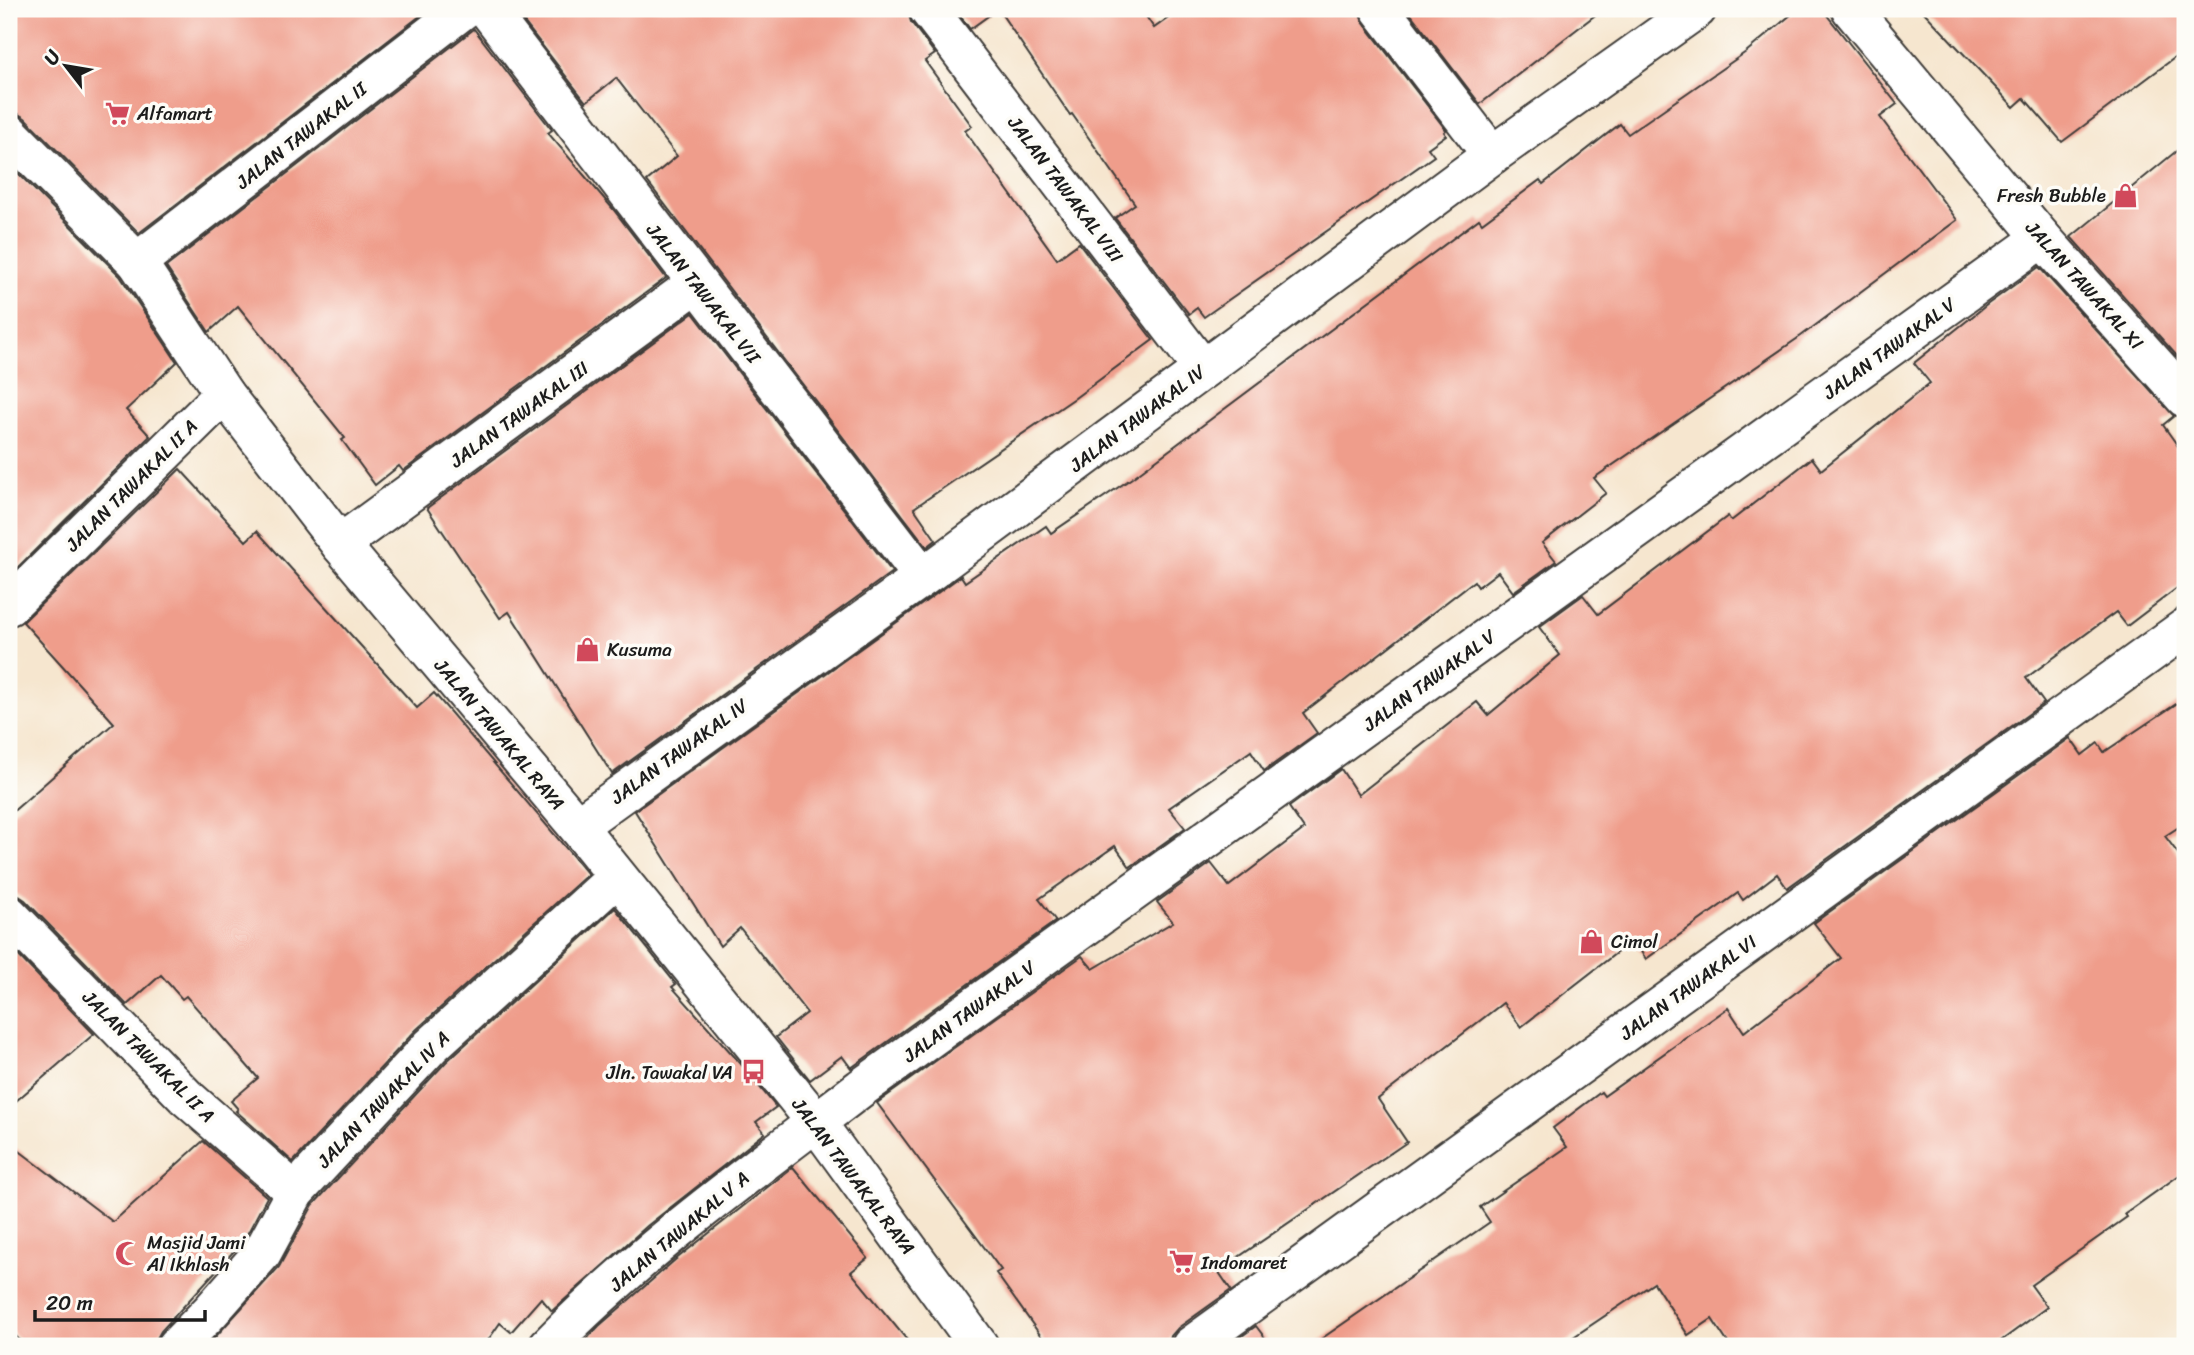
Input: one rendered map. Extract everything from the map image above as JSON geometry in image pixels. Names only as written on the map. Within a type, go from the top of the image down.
[{"type":"street","name":"JALAN TAWAKAL II","points":[[137,262],[464,9]]},
{"type":"street","name":"JALAN TAWAKAL VII","points":[[486,9],[923,577]]},
{"type":"street","name":"JALAN TAWAKAL VIII","points":[[928,9],[1203,369]]},
{"type":"street","points":[[1380,9],[1492,155]]},
{"type":"street","name":"JALAN TAWAKAL IV","points":[[577,826],[923,577],[1492,155],[1697,9]]},
{"type":"street","name":"JALAN TAWAKAL XI","points":[[1851,9],[2042,238],[2185,398]]},
{"type":"street","name":"JALAN TAWAKAL RAYA","points":[[9,133],[137,262],[224,394],[340,544],[577,826],[816,1122],[979,1346]]},
{"type":"street","name":"JALAN TAWAKAL V","points":[[816,1122],[2042,238]]},
{"type":"street","name":"JALAN TAWAKAL III","points":[[340,544],[697,283]]},
{"type":"street","name":"JALAN TAWAKAL II A","points":[[9,606],[224,394]]},
{"type":"street","name":"JALAN TAWAKAL VI","points":[[1191,1346],[2185,628]]},
{"type":"street","name":"JALAN TAWAKAL IV A","points":[[177,1346],[262,1253],[295,1192],[431,1046],[617,877]]},
{"type":"street","name":"JALAN TAWAKAL II A","points":[[9,915],[186,1097],[295,1192]]},
{"type":"street","name":"JALAN TAWAKAL V A","points":[[548,1346],[646,1255],[816,1122]]},
{"type":"building","points":[[9,9],[429,9],[139,233],[25,118],[15,112],[9,112]]},
{"type":"building","points":[[514,9],[907,9],[911,22],[935,54],[925,61],[972,126],[965,131],[1057,259],[1079,243],[1153,340],[1075,398],[914,508],[936,540],[927,547],[647,181],[677,156],[616,78],[586,102]]},
{"type":"building","points":[[955,9],[998,9],[970,29]]},
{"type":"building","points":[[998,9],[1141,9],[1154,28],[1181,9],[1359,9],[1363,22],[1446,130],[1446,135],[1428,148],[1434,156],[1204,317],[1197,308],[1189,314],[1115,218],[1135,204]]},
{"type":"building","points":[[1407,9],[1603,9],[1480,104]]},
{"type":"building","points":[[1798,9],[1822,9],[1897,104],[1880,117],[1957,220],[1801,336],[1594,478],[1606,493],[1542,543],[1556,561],[1513,592],[1498,572],[1478,587],[1474,581],[1303,713],[1317,733],[1264,771],[1251,751],[1169,808],[1185,828],[1130,867],[1115,846],[1039,899],[1056,921],[851,1068],[842,1056],[810,1080],[776,1037],[807,1013],[740,928],[720,946],[635,811],[961,576],[965,582],[1046,526],[1051,533],[1132,478],[1479,219],[1482,223],[1540,180],[1543,184],[1620,124],[1628,134],[1746,52]]},
{"type":"building","points":[[1921,9],[2185,9],[2185,50],[2062,142],[2024,98],[2014,107]]},
{"type":"building","points":[[474,29],[552,130],[548,133],[613,209],[666,278],[403,471],[399,466],[375,485],[342,440],[345,438],[238,306],[209,332],[166,267]]},
{"type":"building","points":[[2185,144],[2185,365],[2071,237]]},
{"type":"building","points":[[9,164],[120,276],[177,362],[126,410],[150,436],[9,576]]},
{"type":"building","points":[[2039,267],[2174,416],[2163,425],[2185,456],[2185,582],[2127,626],[2116,612],[2026,678],[2044,703],[1787,888],[1777,874],[1743,900],[1738,893],[1646,959],[1633,940],[1521,1027],[1503,1003],[1378,1099],[1407,1142],[1218,1271],[1231,1290],[1178,1328],[1171,1336],[1169,1346],[1048,1346],[996,1273],[1001,1270],[877,1103],[1082,956],[1093,969],[1173,922],[1157,902],[1211,863],[1229,886],[1304,829],[1289,807],[1341,769],[1358,795],[1477,702],[1488,715],[1560,655],[1539,627],[1583,595],[1598,614],[1728,516],[1731,521],[1812,458],[1821,470],[1930,383],[1914,363]]},
{"type":"building","points":[[693,313],[892,572],[612,774],[509,612],[500,618],[427,508]]},
{"type":"building","points":[[180,469],[246,541],[257,531],[417,708],[434,693],[588,874],[416,1030],[293,1162],[236,1111],[238,1109],[231,1101],[258,1078],[186,996],[182,999],[161,975],[127,1005],[25,900],[16,894],[9,894],[9,815],[114,723],[23,622]]},
{"type":"building","points":[[2185,698],[2185,823],[2165,836],[2185,863],[2185,1171],[2125,1214],[2127,1217],[2031,1285],[2047,1307],[1994,1346],[1730,1346],[1712,1319],[1688,1335],[1654,1283],[1560,1346],[1311,1346],[1490,1222],[1480,1207],[1567,1147],[1553,1128],[1601,1092],[1604,1096],[1728,1008],[1744,1032],[1841,958],[1814,923],[2070,738],[2082,755],[2098,743],[2104,752]]},
{"type":"building","points":[[615,908],[676,984],[672,987],[776,1107],[756,1122],[765,1133],[647,1226],[552,1311],[541,1298],[511,1332],[500,1323],[484,1346],[207,1346],[279,1267],[313,1205],[446,1062]]},
{"type":"building","points":[[9,946],[94,1034],[9,1107]]},
{"type":"building","points":[[203,1141],[267,1197],[244,1240],[161,1331],[156,1346],[25,1346],[9,1329],[9,1143],[113,1222]]},
{"type":"building","points":[[793,1167],[868,1258],[851,1272],[912,1346],[580,1346],[675,1260]]},
{"type":"building","points":[[1256,1326],[1271,1346],[1228,1346]]},
{"type":"place","name":"Alfamart","points":[[117,113]]},
{"type":"place","name":"Fresh Bubble","points":[[2126,195]]},
{"type":"place","name":"Kusuma","points":[[587,649]]},
{"type":"place","name":"Cimol","points":[[1591,941]]},
{"type":"place","name":"Jln. Tawakal VA","points":[[753,1072]]},
{"type":"place","name":"Masjid Jami Al Ikhlash","points":[[127,1253]]},
{"type":"place","name":"Indomaret","points":[[1181,1262]]}]
